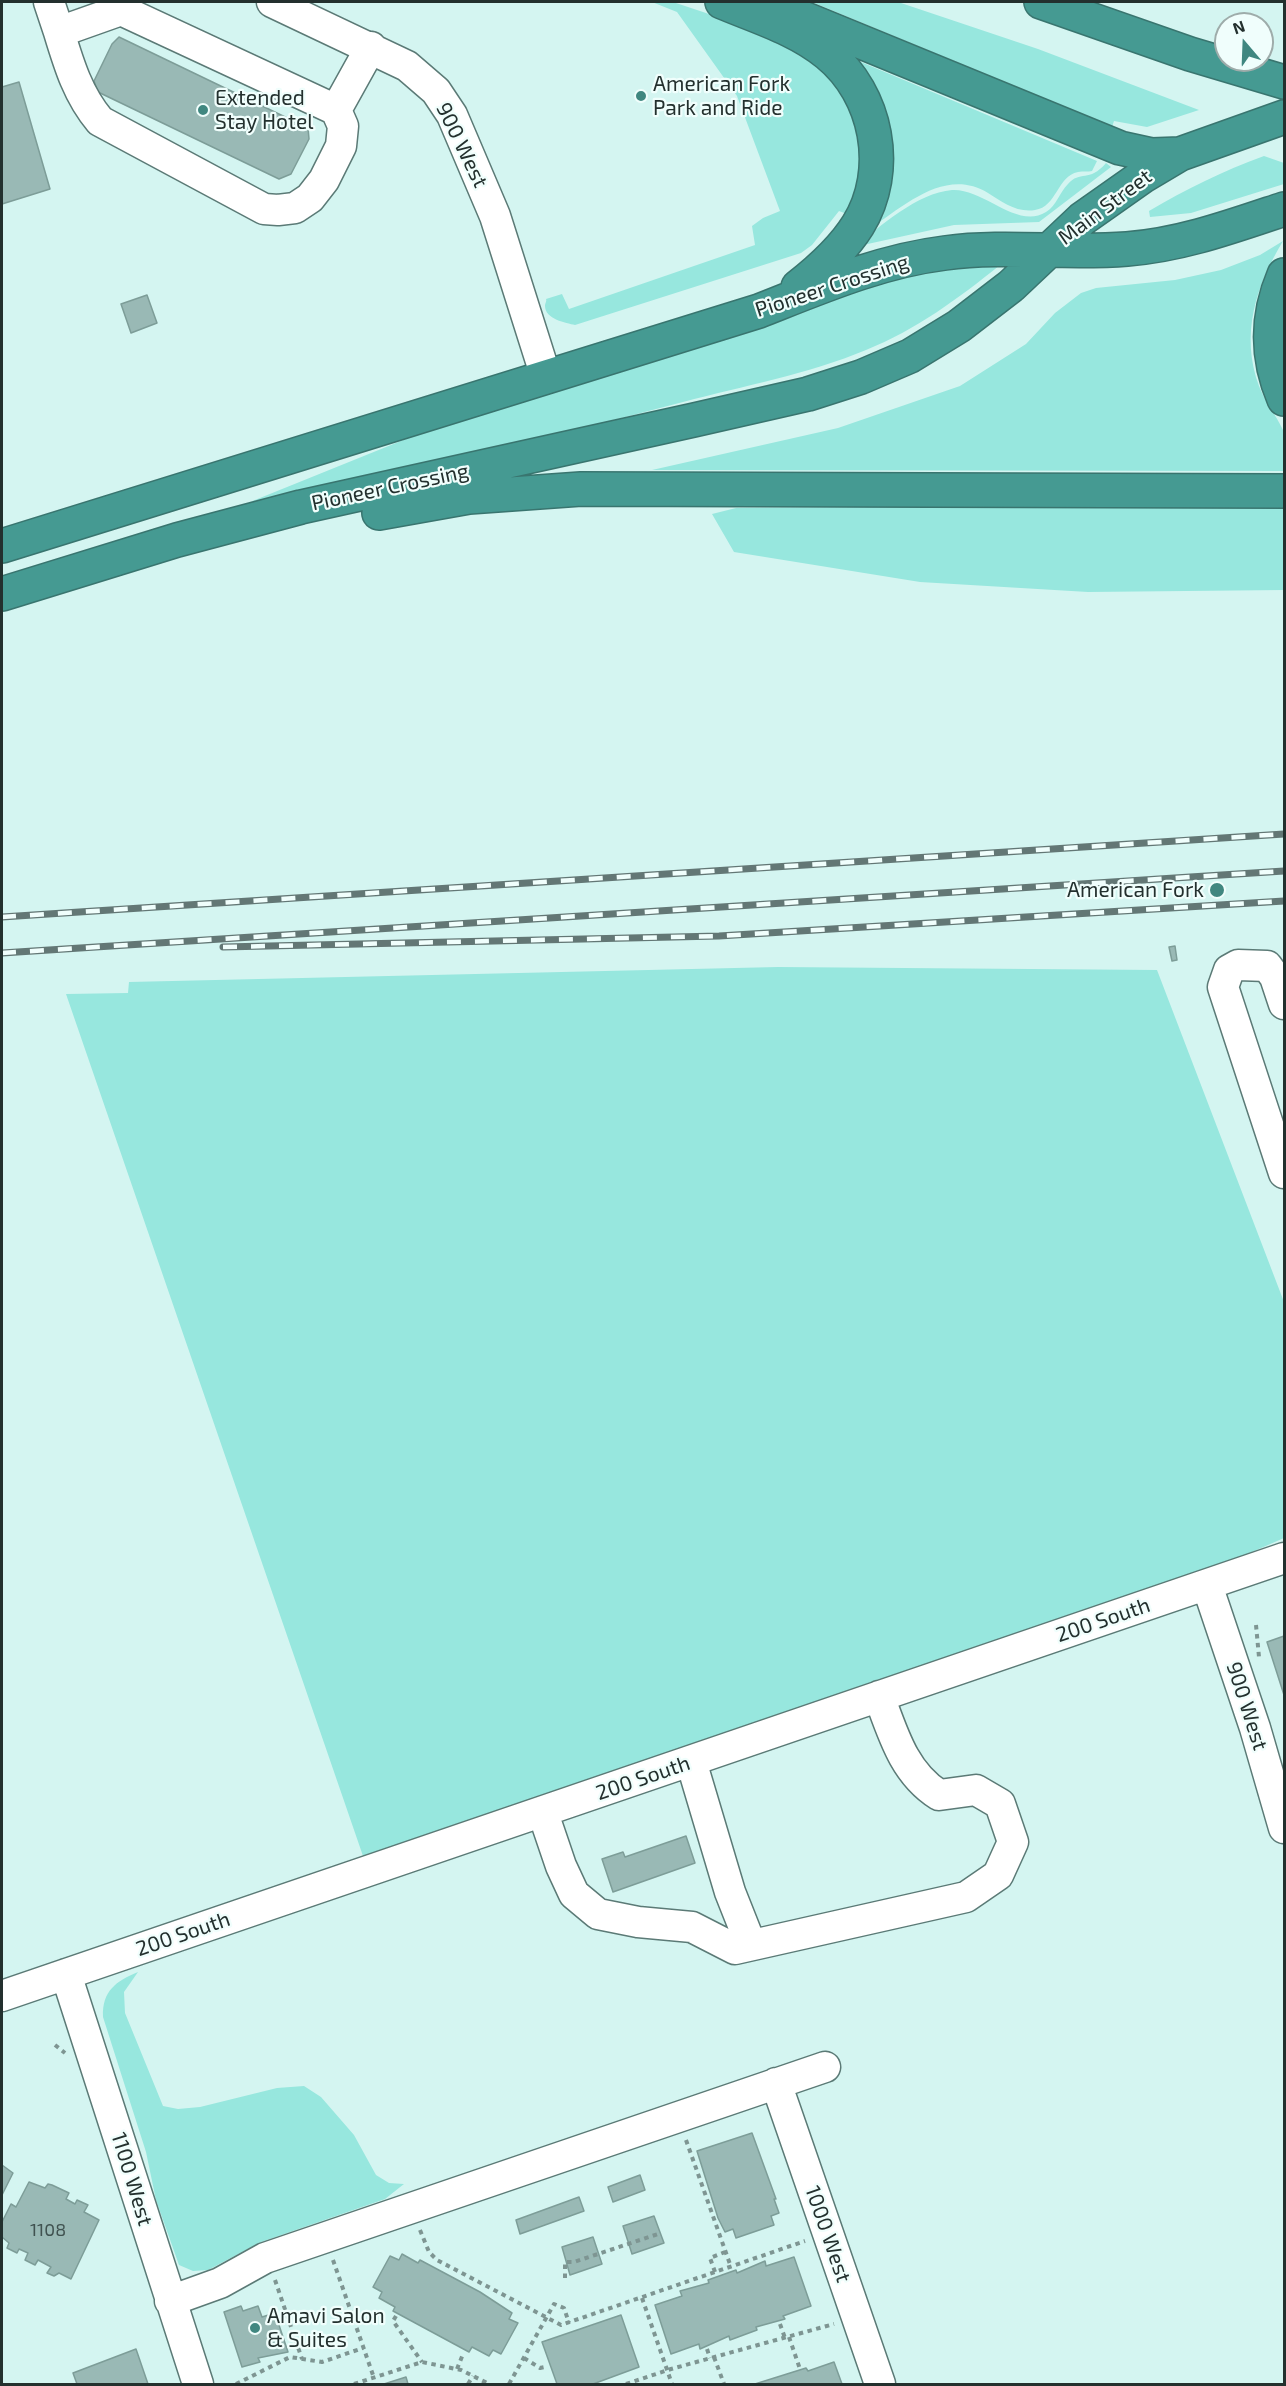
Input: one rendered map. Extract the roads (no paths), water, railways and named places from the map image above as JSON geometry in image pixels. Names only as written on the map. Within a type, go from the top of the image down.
[{"type":"highway","points":[[722,2],[797,33],[830,56],[865,102],[875,139],[872,190],[860,223],[849,238],[801,285],[759,310]]},
{"type":"highway","points":[[764,2],[1120,148],[1152,155],[1180,154]]},
{"type":"highway","points":[[1041,2],[1190,54],[1284,82]]},
{"type":"highway","name":"Main Street","points":[[1049,249],[1082,219],[1119,192],[1180,154],[1284,117]]},
{"type":"highway","name":"Main Street","points":[[1049,249],[1112,250],[1162,244],[1220,230],[1284,209]]},
{"type":"highway","name":"Pioneer Crossing","points":[[2,546],[759,310],[846,277],[923,256],[970,250],[1049,249]]},
{"type":"highway","name":"Pioneer Crossing","points":[[2,594],[177,540],[301,507],[694,420],[831,387],[894,364],[959,326],[1011,286],[1049,249]]},
{"type":"highway","points":[[1284,275],[1272,310],[1269,330],[1274,370],[1284,399]]},
{"type":"highway","points":[[2,604],[57,598],[192,557],[325,524],[428,503],[501,493],[581,489],[1284,491]]},
{"type":"street","points":[[49,2],[73,76],[87,105],[100,121],[264,209],[295,208],[310,198],[324,180],[341,146],[343,126],[336,110],[121,10],[59,32]]},
{"type":"street","name":"900 West","points":[[272,2],[371,47],[418,73],[436,91],[452,115],[495,216],[546,377]]},
{"type":"street","points":[[336,110],[371,47]]},
{"type":"street","points":[[1284,1004],[1275,977],[1267,966],[1238,965],[1224,979],[1223,987],[1284,1173]]},
{"type":"street","name":"200 South","points":[[2,1995],[1284,1558]]},
{"type":"street","name":"900 West","points":[[1207,1585],[1255,1728],[1284,1828]]},
{"type":"street","points":[[543,1812],[561,1866],[574,1894],[597,1914],[638,1922],[692,1927],[735,1949],[966,1897],[998,1875],[1013,1842],[1000,1804],[976,1790],[939,1795],[922,1784],[902,1755],[879,1696]]},
{"type":"street","points":[[691,1761],[730,1892],[751,1945]]},
{"type":"street","name":"1100 West","points":[[66,1974],[198,2385]]},
{"type":"street","points":[[170,2301],[220,2283],[265,2258],[825,2067]]},
{"type":"street","name":"1000 West","points":[[776,2083],[880,2385]]},
{"type":"railway","points":[[2,917],[1284,834]]},
{"type":"railway","points":[[2,953],[1284,871]]},
{"type":"railway","points":[[223,947],[719,936],[1284,901]]},
{"type":"place","name":"American Fork Park and Ride","points":[[641,96]]},
{"type":"place","name":"Extended Stay Hotel","points":[[203,110]]},
{"type":"place","name":"American Fork","points":[[1217,890]]},
{"type":"place","name":"Amavi Salon & Suites","points":[[255,2328]]}]
